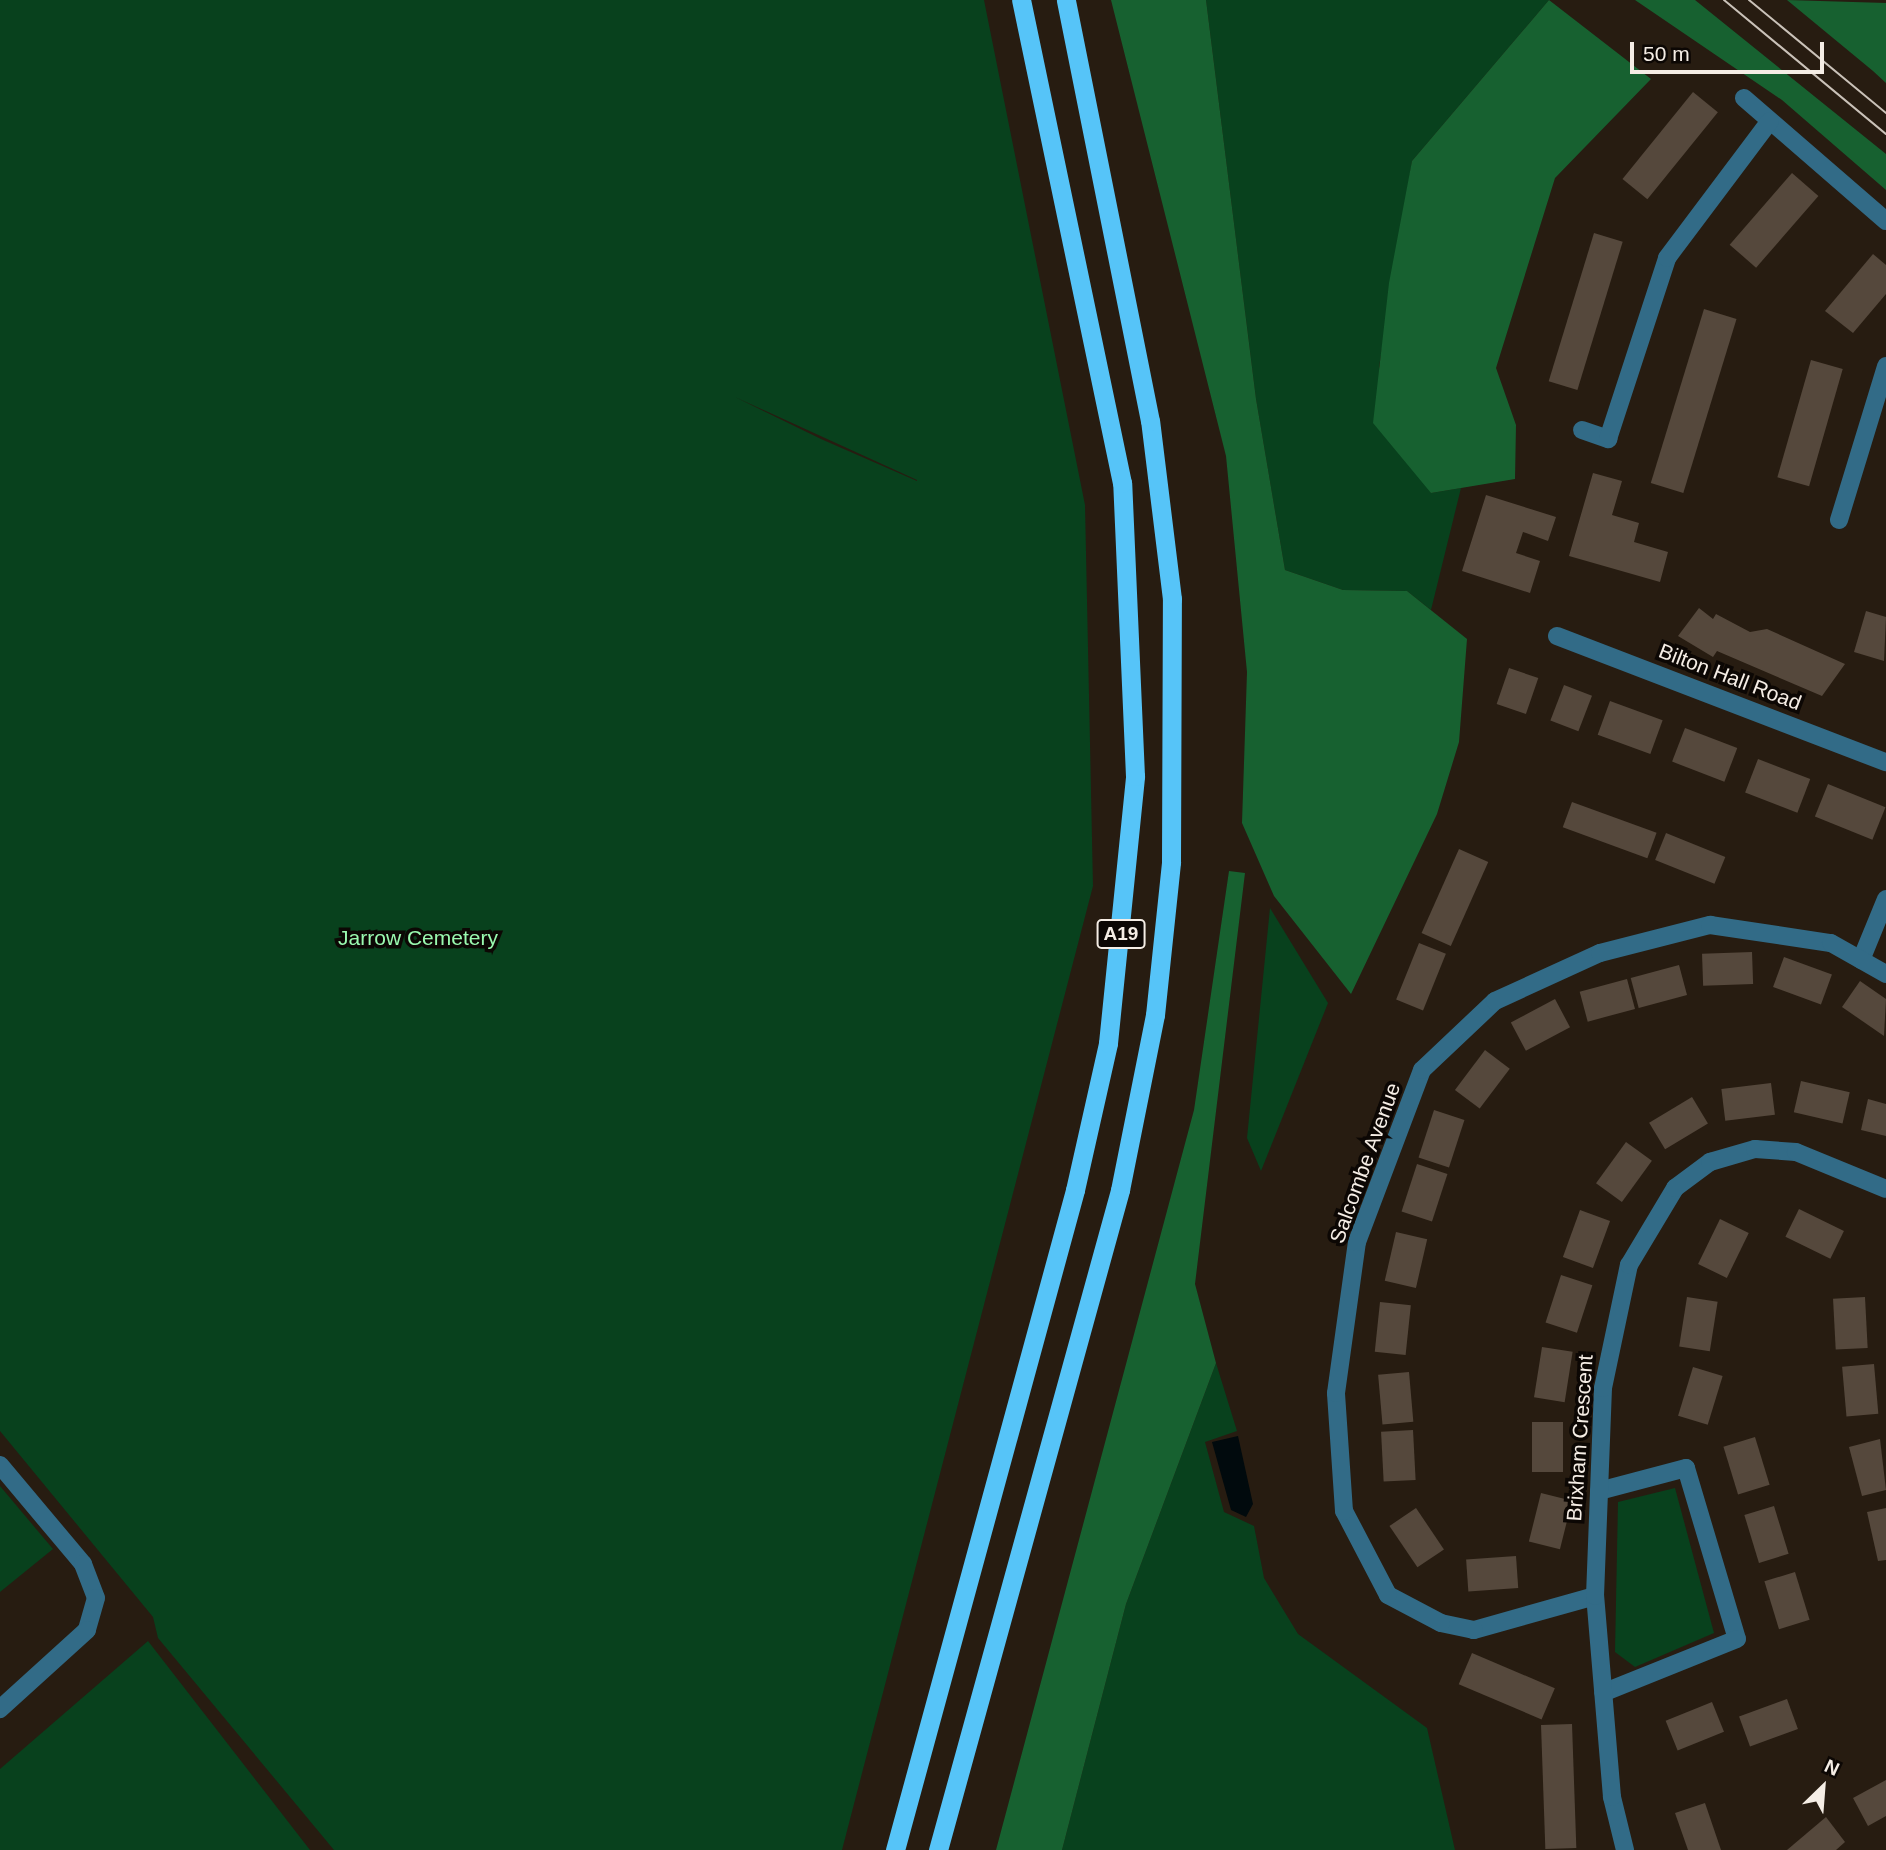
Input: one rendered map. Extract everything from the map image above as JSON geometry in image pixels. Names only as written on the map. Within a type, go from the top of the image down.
[{"type":"highway","name":"A19","points":[[895,1850],[1075,1190],[1108,1043],[1132,815],[1122,483],[1021,0]]},
{"type":"highway","name":"A19","points":[[938,1850],[1120,1190],[1155,1014],[1171,862],[1172,600],[1150,421],[1066,0]]},
{"type":"street","points":[[1744,98],[1886,221]]},
{"type":"street","points":[[1582,429],[1608,439],[1667,258],[1770,121]]},
{"type":"street","points":[[1839,520],[1886,366]]},
{"type":"street","name":"Bilton Hall Road","points":[[1558,636],[1886,762]]},
{"type":"street","points":[[1861,960],[1886,899]]},
{"type":"street","name":"Salcombe Avenue","points":[[1595,1596],[1474,1630],[1441,1623],[1388,1595],[1344,1511],[1336,1393],[1357,1242],[1422,1070],[1495,1001],[1600,953],[1710,925],[1831,943],[1886,974]]},
{"type":"street","name":"Brixham Crescent","points":[[1625,1850],[1612,1797],[1595,1596],[1599,1491],[1612,1326],[1629,1265],[1675,1188],[1710,1162],[1755,1149],[1796,1152],[1886,1189]]},
{"type":"street","points":[[0,1465],[83,1564],[96,1598],[87,1630],[0,1709]]},
{"type":"street","points":[[1599,1491],[1686,1468],[1737,1639],[1603,1693]]},
{"type":"green space","name":"Jarrow Cemetery","points":[[0,0],[984,0],[1085,505],[1093,886],[842,1850],[334,1850],[158,1638],[153,1617],[0,1431]],"holes":[[[735,397],[917,480],[821,439]]]},
{"type":"green space","points":[[1111,0],[1206,0],[1256,399],[1285,570],[1343,590],[1407,591],[1467,639],[1459,742],[1437,814],[1351,994],[1274,896],[1242,823],[1247,672],[1226,456]]},
{"type":"green space","points":[[1206,0],[1549,0],[1412,161],[1379,367],[1431,493],[1461,488],[1431,610],[1407,591],[1343,590],[1285,570],[1256,399]]},
{"type":"green space","points":[[1549,0],[1651,79],[1555,178],[1496,368],[1516,425],[1515,479],[1431,493],[1373,423],[1389,283],[1412,161]]},
{"type":"green space","points":[[1635,0],[1695,0],[1886,154],[1886,190],[1782,100]]},
{"type":"green space","points":[[1787,0],[1886,3],[1886,83],[1873,71]]},
{"type":"green space","points":[[1229,871],[1245,873],[1195,1284],[1216,1363],[1126,1604],[1062,1850],[996,1850],[1194,1110]]},
{"type":"green space","points":[[1270,908],[1328,1003],[1261,1171],[1247,1138]]},
{"type":"green space","points":[[1216,1363],[1237,1431],[1205,1442],[1224,1512],[1254,1526],[1264,1578],[1298,1634],[1427,1728],[1455,1850],[1062,1850],[1126,1604]]},
{"type":"green space","points":[[0,1486],[53,1549],[0,1592]]},
{"type":"green space","points":[[1675,1488],[1714,1633],[1635,1667],[1615,1652],[1618,1502]]},
{"type":"green space","points":[[148,1641],[310,1850],[0,1850],[0,1769]]},
{"type":"shaded area","points":[[1238,1436],[1253,1504],[1246,1517],[1231,1510],[1212,1442]]},
{"type":"building","points":[[1693,92],[1718,112],[1647,199],[1623,179]]},
{"type":"building","points":[[1792,173],[1818,196],[1756,268],[1730,245]]},
{"type":"building","points":[[1594,233],[1623,242],[1577,390],[1549,381]]},
{"type":"building","points":[[1873,254],[1886,265],[1886,294],[1853,333],[1825,311]]},
{"type":"building","points":[[1704,309],[1737,319],[1683,493],[1651,483]]},
{"type":"building","points":[[1811,360],[1843,369],[1809,486],[1777,477]]},
{"type":"building","points":[[1593,473],[1622,481],[1612,515],[1639,523],[1634,542],[1668,552],[1660,582],[1569,556]]},
{"type":"building","points":[[1486,495],[1556,517],[1548,541],[1523,532],[1516,553],[1540,561],[1530,593],[1462,571]]},
{"type":"building","points":[[1699,608],[1713,619],[1716,614],[1750,632],[1767,629],[1845,664],[1822,696],[1717,651],[1713,657],[1678,636]]},
{"type":"building","points":[[1866,611],[1886,617],[1884,661],[1854,652]]},
{"type":"building","points":[[1509,668],[1538,678],[1526,714],[1497,704]]},
{"type":"building","points":[[1564,685],[1592,696],[1578,731],[1550,720]]},
{"type":"building","points":[[1610,701],[1663,720],[1650,754],[1598,735]]},
{"type":"building","points":[[1685,728],[1737,748],[1724,782],[1672,762]]},
{"type":"building","points":[[1758,759],[1810,779],[1797,813],[1745,793]]},
{"type":"building","points":[[1828,784],[1885,807],[1872,840],[1815,816]]},
{"type":"building","points":[[1572,802],[1657,833],[1647,858],[1563,827]]},
{"type":"building","points":[[1666,833],[1725,857],[1714,884],[1655,860]]},
{"type":"building","points":[[1459,849],[1488,862],[1451,946],[1422,933]]},
{"type":"building","points":[[1419,943],[1446,954],[1423,1010],[1396,1000]]},
{"type":"building","points":[[1752,952],[1753,984],[1703,986],[1702,954]]},
{"type":"building","points":[[1784,957],[1832,974],[1821,1005],[1773,987]]},
{"type":"building","points":[[1679,965],[1687,995],[1639,1008],[1631,978]]},
{"type":"building","points":[[1627,979],[1635,1009],[1588,1022],[1580,992]]},
{"type":"building","points":[[1860,981],[1886,999],[1884,1036],[1842,1007]]},
{"type":"building","points":[[1555,999],[1570,1027],[1526,1051],[1511,1022]]},
{"type":"building","points":[[1485,1050],[1510,1069],[1480,1109],[1455,1090]]},
{"type":"building","points":[[1801,1081],[1850,1092],[1843,1123],[1794,1112]]},
{"type":"building","points":[[1771,1083],[1775,1115],[1725,1121],[1721,1089]]},
{"type":"building","points":[[1692,1097],[1708,1124],[1665,1149],[1649,1123]]},
{"type":"building","points":[[1868,1099],[1886,1104],[1886,1136],[1861,1130]]},
{"type":"building","points":[[1434,1110],[1464,1120],[1449,1167],[1419,1158]]},
{"type":"building","points":[[1626,1142],[1652,1161],[1622,1202],[1596,1183]]},
{"type":"building","points":[[1417,1164],[1447,1174],[1432,1221],[1402,1212]]},
{"type":"building","points":[[1799,1209],[1844,1231],[1830,1259],[1785,1237]]},
{"type":"building","points":[[1580,1210],[1610,1221],[1593,1268],[1563,1257]]},
{"type":"building","points":[[1720,1219],[1749,1233],[1727,1278],[1698,1264]]},
{"type":"building","points":[[1396,1232],[1427,1239],[1416,1288],[1385,1281]]},
{"type":"building","points":[[1561,1275],[1592,1285],[1577,1333],[1546,1323]]},
{"type":"building","points":[[1687,1297],[1718,1302],[1710,1351],[1679,1346]]},
{"type":"building","points":[[1865,1297],[1868,1348],[1836,1350],[1833,1299]]},
{"type":"building","points":[[1380,1302],[1411,1305],[1406,1355],[1375,1352]]},
{"type":"building","points":[[1542,1347],[1573,1352],[1565,1402],[1534,1397]]},
{"type":"building","points":[[1874,1364],[1878,1414],[1846,1417],[1842,1367]]},
{"type":"building","points":[[1693,1367],[1723,1376],[1708,1425],[1678,1416]]},
{"type":"building","points":[[1409,1372],[1413,1422],[1382,1425],[1378,1375]]},
{"type":"building","points":[[1532,1422],[1563,1422],[1563,1472],[1532,1472]]},
{"type":"building","points":[[1413,1430],[1416,1480],[1384,1482],[1381,1432]]},
{"type":"building","points":[[1755,1437],[1770,1485],[1738,1494],[1723,1447]]},
{"type":"building","points":[[1880,1439],[1886,1490],[1862,1496],[1849,1447]]},
{"type":"building","points":[[1541,1493],[1572,1501],[1560,1549],[1529,1542]]},
{"type":"building","points":[[1774,1506],[1789,1554],[1759,1563],[1744,1515]]},
{"type":"building","points":[[1416,1508],[1444,1549],[1417,1567],[1389,1526]]},
{"type":"building","points":[[1886,1508],[1886,1560],[1878,1561],[1867,1512]]},
{"type":"building","points":[[1516,1556],[1518,1588],[1468,1591],[1466,1559]]},
{"type":"building","points":[[1795,1572],[1810,1620],[1779,1629],[1764,1581]]},
{"type":"building","points":[[1472,1653],[1555,1688],[1542,1719],[1459,1684]]},
{"type":"building","points":[[1787,1699],[1798,1729],[1750,1747],[1739,1716]]},
{"type":"building","points":[[1712,1702],[1724,1732],[1678,1750],[1666,1721]]},
{"type":"building","points":[[1572,1724],[1576,1848],[1545,1849],[1541,1725]]},
{"type":"building","points":[[1886,1780],[1886,1816],[1868,1826],[1853,1798]]},
{"type":"building","points":[[1705,1803],[1721,1850],[1688,1850],[1675,1813]]},
{"type":"building","points":[[1826,1817],[1845,1842],[1836,1850],[1787,1850]]},
{"type":"tram line","points":[[1724,0],[1886,134]]},
{"type":"tram line","points":[[1749,0],[1886,113]]}]
